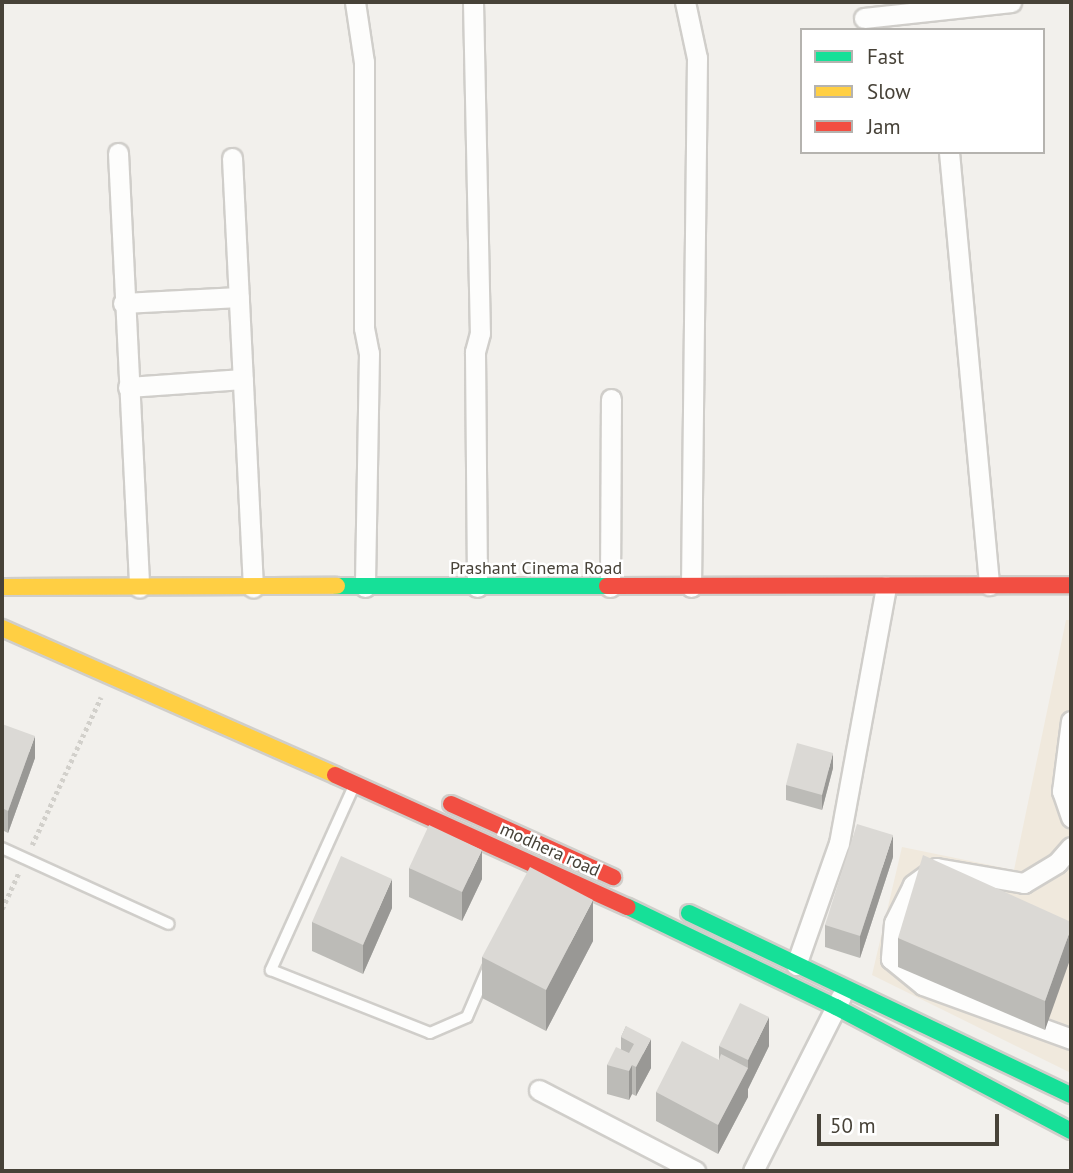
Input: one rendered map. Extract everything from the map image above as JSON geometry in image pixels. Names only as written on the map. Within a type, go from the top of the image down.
[{"type":"main road","name":"Prashant Cinema Road","points":[[2,587],[1071,585]]},
{"type":"main road","name":"modhera road","points":[[2,628],[355,784],[529,869],[836,1007],[1071,1131]]},
{"type":"main road","points":[[441,800],[628,884]]},
{"type":"main road","points":[[676,907],[845,988],[1067,1086]]},
{"type":"street","points":[[355,2],[364,62],[364,328],[369,353],[365,587]]},
{"type":"street","points":[[473,2],[480,333],[475,352],[478,587]]},
{"type":"street","points":[[685,2],[698,58],[691,587]]},
{"type":"street","points":[[864,18],[936,14],[1011,2]]},
{"type":"street","points":[[118,153],[123,303],[139,587]]},
{"type":"street","points":[[949,154],[989,585]]},
{"type":"street","points":[[232,158],[253,587]]},
{"type":"street","points":[[123,303],[239,297]]},
{"type":"street","points":[[128,387],[243,379]]},
{"type":"street","points":[[610,587],[611,399]]},
{"type":"street","points":[[796,965],[839,843],[886,586]]},
{"type":"street","points":[[1071,721],[1062,791],[1071,817]]},
{"type":"street","points":[[1071,848],[1058,863],[1024,883],[936,868],[913,884],[903,904],[894,923],[891,959],[923,985],[1071,1040]]},
{"type":"street","points":[[753,1171],[845,988]]},
{"type":"street","points":[[539,1090],[695,1171]]},
{"type":"lane","points":[[355,784],[271,970],[430,1032],[467,1017],[494,953]]},
{"type":"lane","points":[[2,848],[169,924]]},
{"type":"path","points":[[30,848],[110,677]]},
{"type":"path","points":[[2,909],[25,860]]},
{"type":"shaded area","points":[[1066,620],[1071,620],[1071,1073],[872,975],[902,847],[1014,870]]},
{"type":"building","points":[[2,724],[35,736],[8,811],[2,808]]},
{"type":"building","points":[[797,743],[833,753],[822,795],[786,785]]},
{"type":"building","points":[[857,824],[893,835],[860,936],[825,925]]},
{"type":"building","points":[[429,825],[482,850],[462,892],[409,868]]},
{"type":"building","points":[[923,855],[1071,922],[1045,1001],[898,938]]},
{"type":"building","points":[[341,856],[392,879],[363,945],[312,922]]},
{"type":"building","points":[[530,867],[593,900],[546,990],[482,957]]},
{"type":"building","points":[[740,1003],[769,1017],[748,1060],[719,1046]]},
{"type":"building","points":[[626,1026],[651,1039],[636,1067],[632,1065],[629,1071],[607,1065],[616,1047],[629,1053],[634,1044],[621,1037]]},
{"type":"building","points":[[682,1041],[719,1060],[721,1054],[748,1068],[718,1125],[656,1092]]},
{"type":"traffic: fast","points":[[337,586],[607,586]]},
{"type":"traffic: fast","points":[[628,907],[836,1007],[1071,1131]]},
{"type":"traffic: fast","points":[[689,913],[1071,1095]]},
{"type":"traffic: slow","points":[[2,587],[337,586]]},
{"type":"traffic: slow","points":[[2,628],[335,775]]},
{"type":"traffic: jam","points":[[607,586],[1071,585]]},
{"type":"traffic: jam","points":[[335,775],[628,907]]},
{"type":"traffic: jam","points":[[451,804],[613,877]]}]
